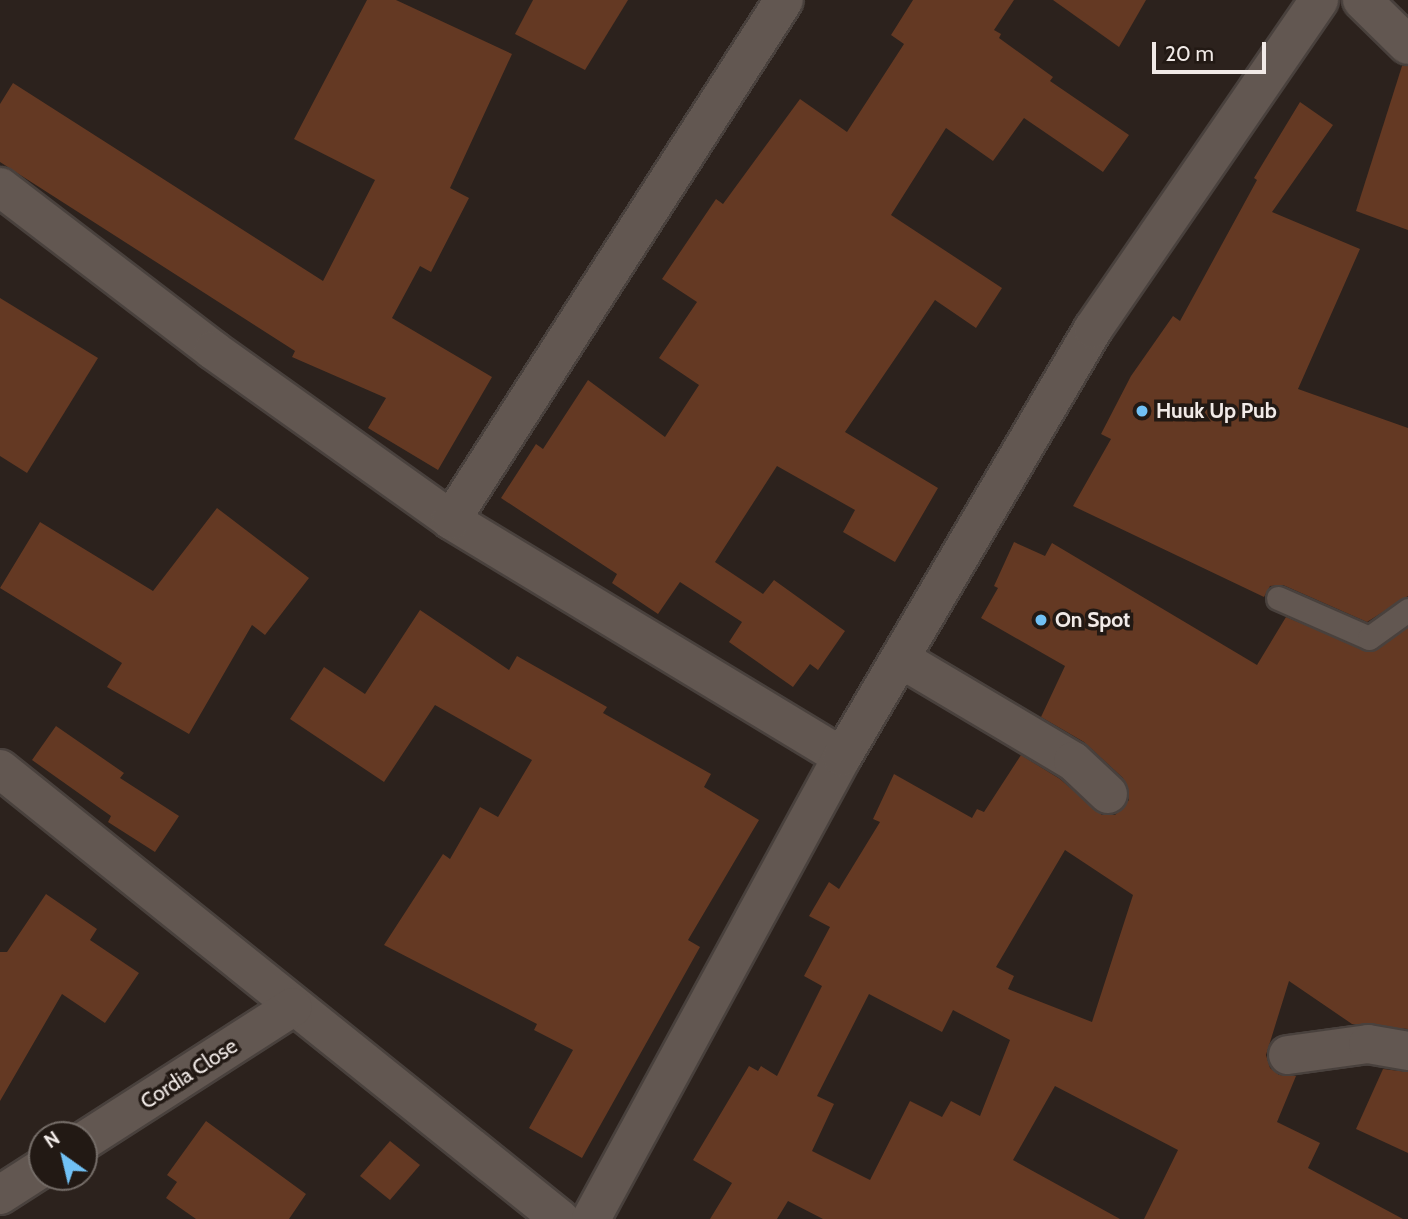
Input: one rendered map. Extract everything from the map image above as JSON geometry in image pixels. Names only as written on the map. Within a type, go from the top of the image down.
[{"type":"street","points":[[451,520],[784,0]]},
{"type":"street","points":[[590,1219],[842,757],[1093,330],[1318,0]]},
{"type":"street","points":[[1362,0],[1408,45]]},
{"type":"street","points":[[0,187],[213,350],[451,520],[842,757]]},
{"type":"street","points":[[901,659],[1073,761],[1108,794]]},
{"type":"street","points":[[0,769],[560,1219]]},
{"type":"street","name":"Cordia Close","points":[[98,1132],[293,1007]]},
{"type":"street","points":[[1288,1055],[1368,1044],[1408,1051]]},
{"type":"street","points":[[0,1195],[28,1177]]},
{"type":"lane","points":[[1278,598],[1369,638],[1408,610]]},
{"type":"building","points":[[367,0],[396,0],[512,54],[450,188],[469,198],[431,272],[420,266],[392,318],[492,377],[438,470],[368,428],[386,398],[292,357],[295,351],[0,162],[0,104],[13,83],[323,281],[375,180],[294,139]]},
{"type":"building","points":[[533,0],[628,0],[585,70],[515,34]]},
{"type":"building","points":[[913,0],[1014,0],[994,30],[1001,34],[999,38],[1053,77],[1050,81],[1129,135],[1103,172],[1024,118],[993,161],[946,128],[891,215],[1002,288],[976,328],[935,300],[845,432],[938,488],[895,562],[843,532],[855,510],[777,466],[715,562],[763,594],[774,580],[845,631],[818,670],[810,664],[793,687],[729,642],[742,622],[680,582],[658,614],[612,583],[617,574],[501,498],[536,444],[543,449],[588,380],[665,437],[699,385],[659,358],[697,302],[662,279],[716,199],[723,204],[800,99],[847,132],[904,44],[891,35]]},
{"type":"building","points":[[1053,0],[1146,0],[1119,47]]},
{"type":"building","points":[[1402,66],[1408,66],[1408,230],[1356,211]]},
{"type":"building","points":[[1300,102],[1333,125],[1272,212],[1360,249],[1298,389],[1408,428],[1408,596],[1367,622],[1283,585],[1270,586],[1264,597],[1073,506],[1111,439],[1101,434],[1131,376],[1173,316],[1180,321],[1257,180],[1254,178]]},
{"type":"building","points":[[0,298],[98,358],[27,473],[0,456]]},
{"type":"building","points":[[217,508],[309,578],[265,635],[252,625],[189,734],[107,687],[122,663],[0,588],[40,522],[153,591]]},
{"type":"building","points":[[1014,542],[1045,556],[1052,543],[1257,665],[1286,617],[1370,652],[1408,627],[1408,1029],[1352,1024],[1289,981],[1266,1055],[1270,1068],[1279,1075],[1296,1076],[1277,1122],[1320,1143],[1308,1168],[1403,1219],[1144,1219],[1178,1150],[1055,1086],[1013,1160],[1120,1219],[823,1219],[788,1201],[777,1219],[710,1219],[732,1183],[693,1160],[749,1066],[758,1071],[761,1066],[777,1076],[822,986],[804,976],[830,927],[809,916],[829,882],[839,889],[880,822],[873,819],[894,774],[972,818],[977,809],[984,812],[1021,755],[1060,779],[1102,815],[1115,815],[1129,800],[1123,778],[1084,742],[1041,717],[1065,666],[981,618],[998,588],[994,586]],"holes":[[[1065,850],[1133,895],[1092,1022],[1008,989],[1014,976],[996,967]],[[869,994],[942,1032],[953,1010],[1010,1040],[980,1116],[951,1101],[942,1117],[910,1101],[870,1180],[812,1151],[834,1104],[817,1096]]]},
{"type":"building","points":[[420,610],[509,670],[517,656],[607,707],[603,713],[711,774],[704,787],[759,820],[688,940],[700,947],[582,1158],[529,1128],[573,1050],[534,1030],[537,1024],[384,945],[443,854],[450,859],[480,807],[498,817],[532,760],[435,705],[384,782],[290,719],[324,667],[365,694]]},
{"type":"building","points":[[56,726],[124,773],[120,778],[179,816],[155,852],[108,822],[111,816],[32,760]]},
{"type":"building","points":[[46,894],[97,929],[90,940],[139,973],[105,1023],[62,994],[0,1101],[0,952],[7,952]]},
{"type":"building","points":[[1383,1069],[1408,1072],[1408,1153],[1356,1129]]},
{"type":"building","points":[[206,1121],[306,1194],[289,1219],[196,1219],[166,1198],[177,1182],[167,1175]]},
{"type":"building","points":[[390,1141],[420,1165],[390,1200],[360,1176]]},
{"type":"place","name":"Huuk Up Pub","points":[[1142,411]]},
{"type":"place","name":"On Spot","points":[[1041,620]]}]
